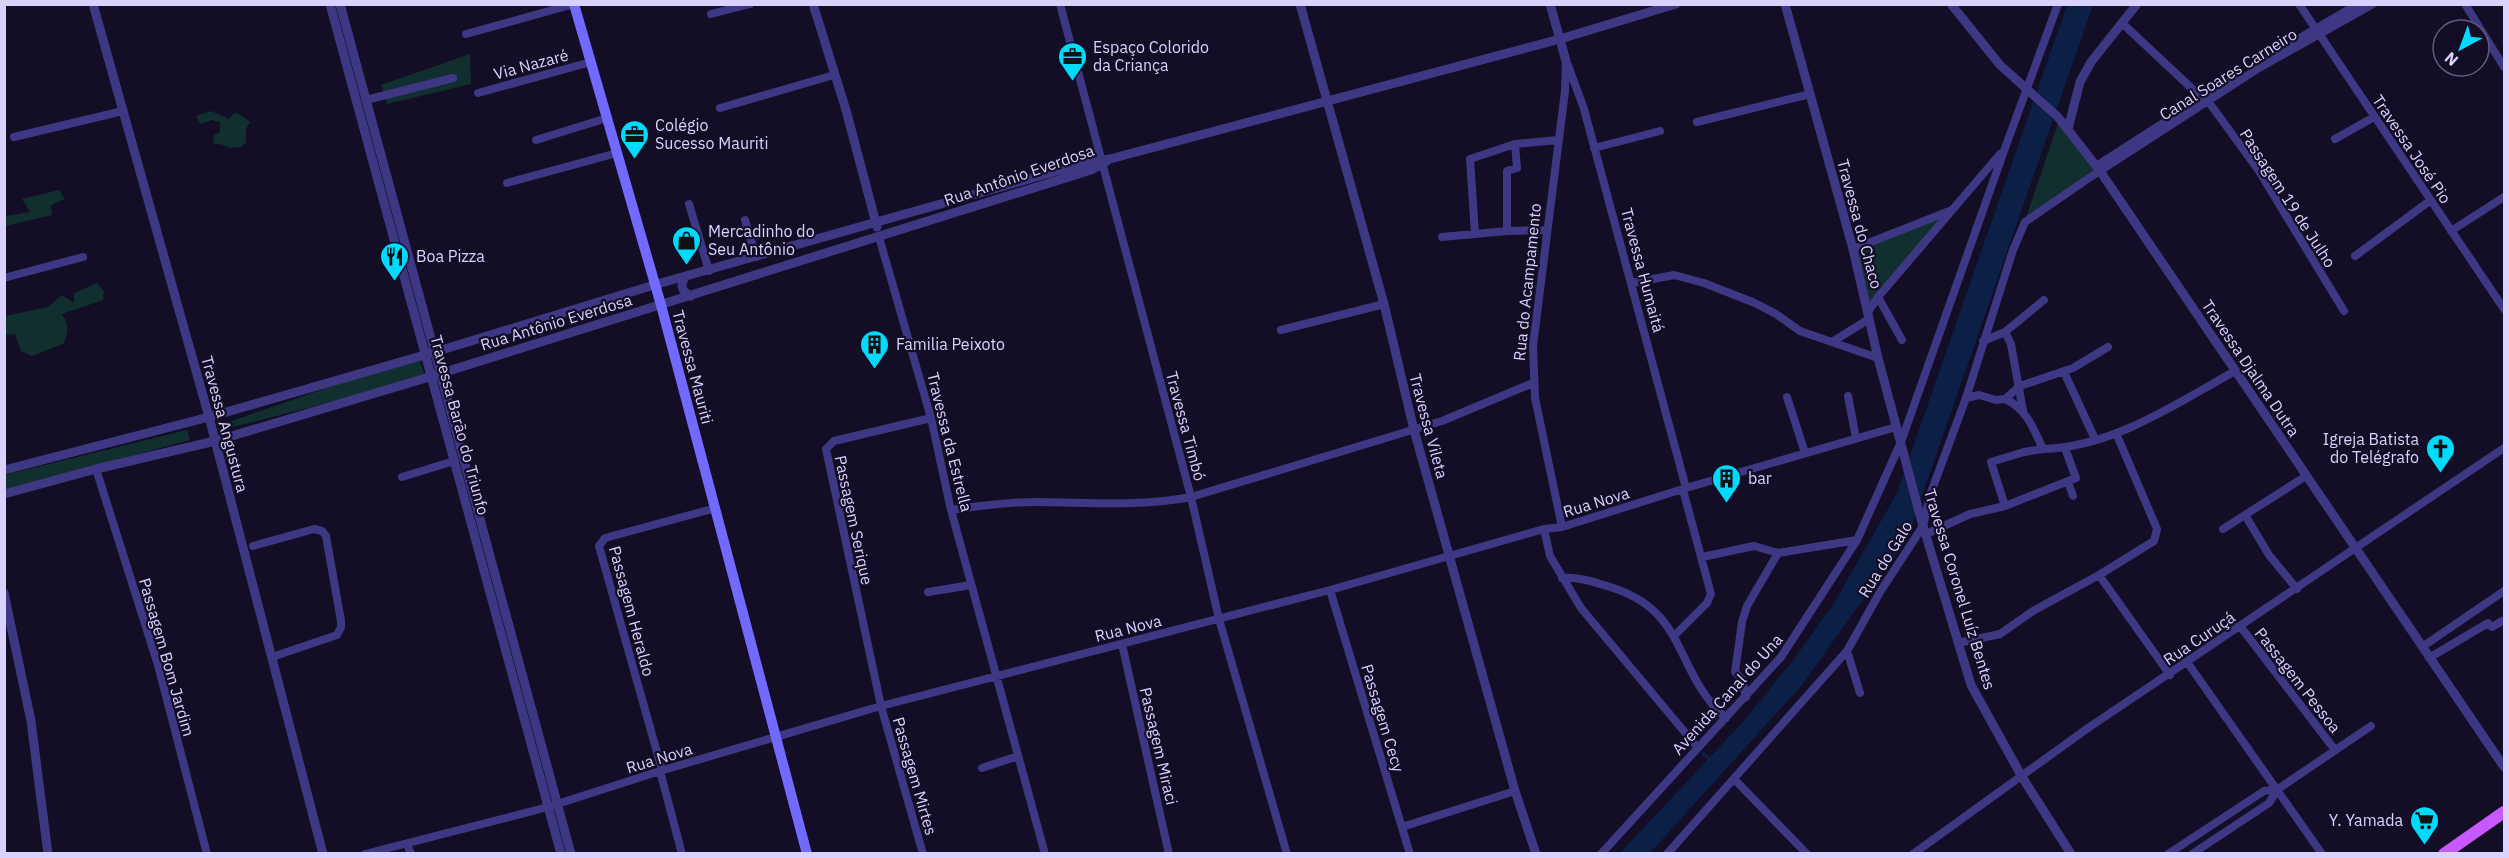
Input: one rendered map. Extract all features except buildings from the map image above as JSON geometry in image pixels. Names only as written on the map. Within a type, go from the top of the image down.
[{"type":"main road","name":"Travessa Mauriti","points":[[574,4],[661,305],[807,854]]},
{"type":"main road","points":[[2444,854],[2505,812]]},
{"type":"street","name":"Travessa Angustura","points":[[93,4],[209,417],[323,854]]},
{"type":"street","name":"Travessa Barão do Triunfo","points":[[330,4],[366,118],[454,461],[491,576]]},
{"type":"street","name":"Travessa Barão do Triunfo","points":[[340,4],[366,100],[366,118]]},
{"type":"street","points":[[466,34],[574,4]]},
{"type":"street","points":[[711,14],[750,4]]},
{"type":"street","name":"Travessa da Estrella","points":[[813,4],[931,418],[951,510],[1045,854]]},
{"type":"street","name":"Travessa Timbó","points":[[1060,4],[1105,161],[1191,497],[1219,619],[1287,854]]},
{"type":"street","name":"Travessa Vileta","points":[[1300,4],[1383,304],[1449,558],[1515,790],[1536,854]]},
{"type":"street","points":[[1550,4],[1560,39]]},
{"type":"street","name":"Rua Antônio Everdosa","points":[[4,470],[209,417],[435,352],[654,285],[1560,39],[1676,4]]},
{"type":"street","name":"Travessa do Chaco","points":[[1785,4],[1853,249],[1903,453]]},
{"type":"street","name":"Travessa Djalma Dutra","points":[[1951,4],[1986,50],[2028,92],[2058,117],[2098,169],[2505,767]]},
{"type":"street","points":[[1901,442],[2058,4]]},
{"type":"street","points":[[2068,129],[2080,82],[2091,62],[2137,4]]},
{"type":"street","name":"Travessa José Pio","points":[[2299,4],[2505,309]]},
{"type":"street","name":"Canal Soares Carneiro","points":[[2025,222],[2098,169],[2358,4]]},
{"type":"street","name":"Canal Soares Carneiro","points":[[2316,31],[2373,4]]},
{"type":"street","points":[[2465,4],[2505,66]]},
{"type":"street","name":"Passagem 19 de Julho","points":[[2122,23],[2205,99],[2259,171],[2344,311]]},
{"type":"street","name":"Rua do Acampamento","points":[[1560,39],[1566,61],[1565,91],[1534,325],[1533,383],[1562,527]]},
{"type":"street","name":"Travessa Humaitá","points":[[1566,61],[1584,109],[1632,283],[1711,590],[1710,599],[1675,635]]},
{"type":"street","name":"Via Nazaré","points":[[478,93],[591,62]]},
{"type":"street","points":[[720,108],[834,75]]},
{"type":"street","points":[[366,100],[453,78]]},
{"type":"street","points":[[1697,122],[1810,94]]},
{"type":"street","points":[[14,137],[123,111]]},
{"type":"street","points":[[2335,138],[2374,117]]},
{"type":"street","points":[[536,140],[607,118]]},
{"type":"street","points":[[1594,148],[1660,131]]},
{"type":"street","points":[[1475,234],[1470,159],[1515,144],[1558,140]]},
{"type":"street","points":[[1507,231],[1507,171],[1517,168],[1515,144]]},
{"type":"street","points":[[1832,342],[1868,315],[1878,297],[2005,148]]},
{"type":"street","points":[[507,183],[617,153]]},
{"type":"street","name":"Rua Antônio Everdosa","points":[[4,495],[96,469],[215,441],[441,374],[879,237],[1105,161]]},
{"type":"street","points":[[2451,231],[2505,197]]},
{"type":"street","points":[[2355,256],[2431,200]]},
{"type":"street","points":[[689,204],[709,271]]},
{"type":"street","name":"Travessa Barão do Triunfo","points":[[390,208],[435,352],[491,576],[553,805],[571,854]]},
{"type":"street","points":[[1853,249],[1953,210]]},
{"type":"street","points":[[745,220],[756,257]]},
{"type":"street","name":"Rua do Galo","points":[[1667,854],[1846,651],[1880,592],[1924,526],[1930,495],[1966,398],[2013,250],[2025,222]]},
{"type":"street","points":[[1443,237],[1548,230]]},
{"type":"street","points":[[4,278],[83,257]]},
{"type":"street","points":[[1632,283],[1674,275],[1697,281],[1755,303],[1800,331],[1878,358]]},
{"type":"street","points":[[686,277],[682,282],[682,288],[690,296]]},
{"type":"street","points":[[1878,297],[1902,340]]},
{"type":"street","points":[[1983,342],[2005,332],[2044,300]]},
{"type":"street","points":[[1281,330],[1383,304]]},
{"type":"street","points":[[2005,332],[2012,344],[2023,411]]},
{"type":"street","points":[[2005,399],[2020,386],[2064,372],[2108,347]]},
{"type":"street","points":[[2005,506],[1991,462],[2043,449],[2065,448],[2116,433],[2149,419],[2235,371]]},
{"type":"street","points":[[2064,372],[2095,439]]},
{"type":"street","points":[[951,510],[1016,503],[1123,505],[1166,502],[1191,497],[1442,421],[1533,383]]},
{"type":"street","points":[[1966,398],[1979,395],[1996,400],[2005,399],[2016,404],[2023,411],[2043,449]]},
{"type":"street","points":[[1848,396],[1856,438]]},
{"type":"street","points":[[1787,397],[1805,453]]},
{"type":"street","name":"Passagem Serique","points":[[881,706],[826,449],[834,441],[931,418]]},
{"type":"street","name":"Rua Nova","points":[[365,854],[553,805],[661,770],[881,706],[1330,590],[1449,558],[1544,529],[1562,527],[1896,427]]},
{"type":"street","points":[[1958,643],[2000,634],[2033,610],[2099,575],[2154,541],[2157,529],[2116,433]]},
{"type":"street","name":"Avenida Canal do Una","points":[[1601,854],[1785,652],[1857,540],[1901,442]]},
{"type":"street","points":[[1924,526],[2005,506],[2076,478],[2065,448]]},
{"type":"street","name":"Rua Curuçá","points":[[1913,854],[2088,728],[2505,448]]},
{"type":"street","name":"Travessa Coronel Luíz Bentes","points":[[1903,453],[1971,685],[2022,777],[2071,854]]},
{"type":"street","points":[[402,477],[454,461]]},
{"type":"street","name":"Passagem Bom Jardim","points":[[96,469],[158,665],[207,854]]},
{"type":"street","points":[[2223,529],[2307,476]]},
{"type":"street","points":[[2068,482],[2073,496]]},
{"type":"street","name":"Passagem Heraldo","points":[[661,770],[599,546],[605,538],[716,508]]},
{"type":"street","points":[[2245,515],[2269,555],[2297,589]]},
{"type":"street","points":[[253,546],[314,529],[322,531],[326,536],[341,627],[337,635],[272,657]]},
{"type":"street","points":[[1544,529],[1550,556],[1562,578],[1610,644],[1698,748]]},
{"type":"street","points":[[1702,557],[1754,546],[1778,553],[1857,540]]},
{"type":"street","points":[[1746,697],[1742,679],[1736,672],[1742,622],[1747,606],[1778,553]]},
{"type":"street","points":[[2099,575],[2170,675]]},
{"type":"street","points":[[1562,578],[1578,577],[1629,593],[1656,612],[1675,635],[1707,699],[1726,718]]},
{"type":"street","points":[[928,592],[971,585]]},
{"type":"street","name":"Passagem Cecy","points":[[1330,590],[1410,854]]},
{"type":"street","points":[[2422,647],[2505,591]]},
{"type":"street","points":[[4,593],[31,721],[48,854]]},
{"type":"street","points":[[2430,658],[2488,623],[2492,627],[2502,621]]},
{"type":"street","name":"Passagem Pessoa","points":[[2240,626],[2335,750]]},
{"type":"street","name":"Passagem Miraci","points":[[1122,644],[1170,854]]},
{"type":"street","points":[[1846,651],[1860,693]]},
{"type":"street","points":[[2187,662],[2322,854]]},
{"type":"street","name":"Passagem Mirtes","points":[[881,706],[923,854]]},
{"type":"street","points":[[2192,854],[2269,803],[2278,789],[2371,726]]},
{"type":"street","points":[[982,768],[1018,756]]},
{"type":"street","points":[[661,770],[682,854]]},
{"type":"street","points":[[1734,779],[1807,854]]},
{"type":"street","points":[[2168,854],[2264,790],[2278,789]]},
{"type":"street","points":[[1402,827],[1515,790]]},
{"type":"street","name":"Travessa Barão do Triunfo","points":[[553,805],[561,854]]},
{"type":"street","points":[[407,844],[411,854]]},
{"type":"green space","points":[[470,54],[471,84],[387,104],[381,85]]},
{"type":"green space","points":[[211,111],[229,119],[234,113],[240,114],[250,122],[246,129],[246,142],[242,147],[230,148],[214,144],[213,136],[220,132],[220,122],[212,120],[200,124],[196,116]]},
{"type":"green space","points":[[2059,120],[2102,171],[2026,218]]},
{"type":"green space","points":[[59,190],[65,199],[51,205],[52,215],[5,226],[5,216],[30,212],[22,199]]},
{"type":"green space","points":[[1950,214],[1870,306],[1851,253]]},
{"type":"green space","points":[[97,283],[104,291],[103,300],[62,314],[67,329],[63,344],[32,356],[21,351],[15,334],[6,335],[5,316],[48,307],[62,295],[74,303],[74,293]]},
{"type":"green space","points":[[418,356],[426,378],[229,428],[229,422]]},
{"type":"green space","points":[[187,430],[190,440],[5,490],[4,475]]},
{"type":"water","points":[[2067,5],[2093,5],[1908,536],[1802,685],[1650,853],[1619,854],[1743,722],[1794,659],[1834,603],[1897,493]]},
{"type":"waterway","points":[[1703,753],[1711,761]]},
{"type":"place","name":"Espaço Colorido da Criança","points":[[1072,82]]},
{"type":"place","name":"Colégio Sucesso Mauriti","points":[[634,160]]},
{"type":"place","name":"Mercadinho do Seu Antônio","points":[[687,266]]},
{"type":"place","name":"Boa Pizza","points":[[395,282]]},
{"type":"place","name":"Familia Peixoto","points":[[875,370]]},
{"type":"place","name":"Igreja Batista do Telégrafo","points":[[2440,474]]},
{"type":"place","name":"bar","points":[[1727,504]]},
{"type":"place","name":"Y. Yamada","points":[[2424,846]]}]
